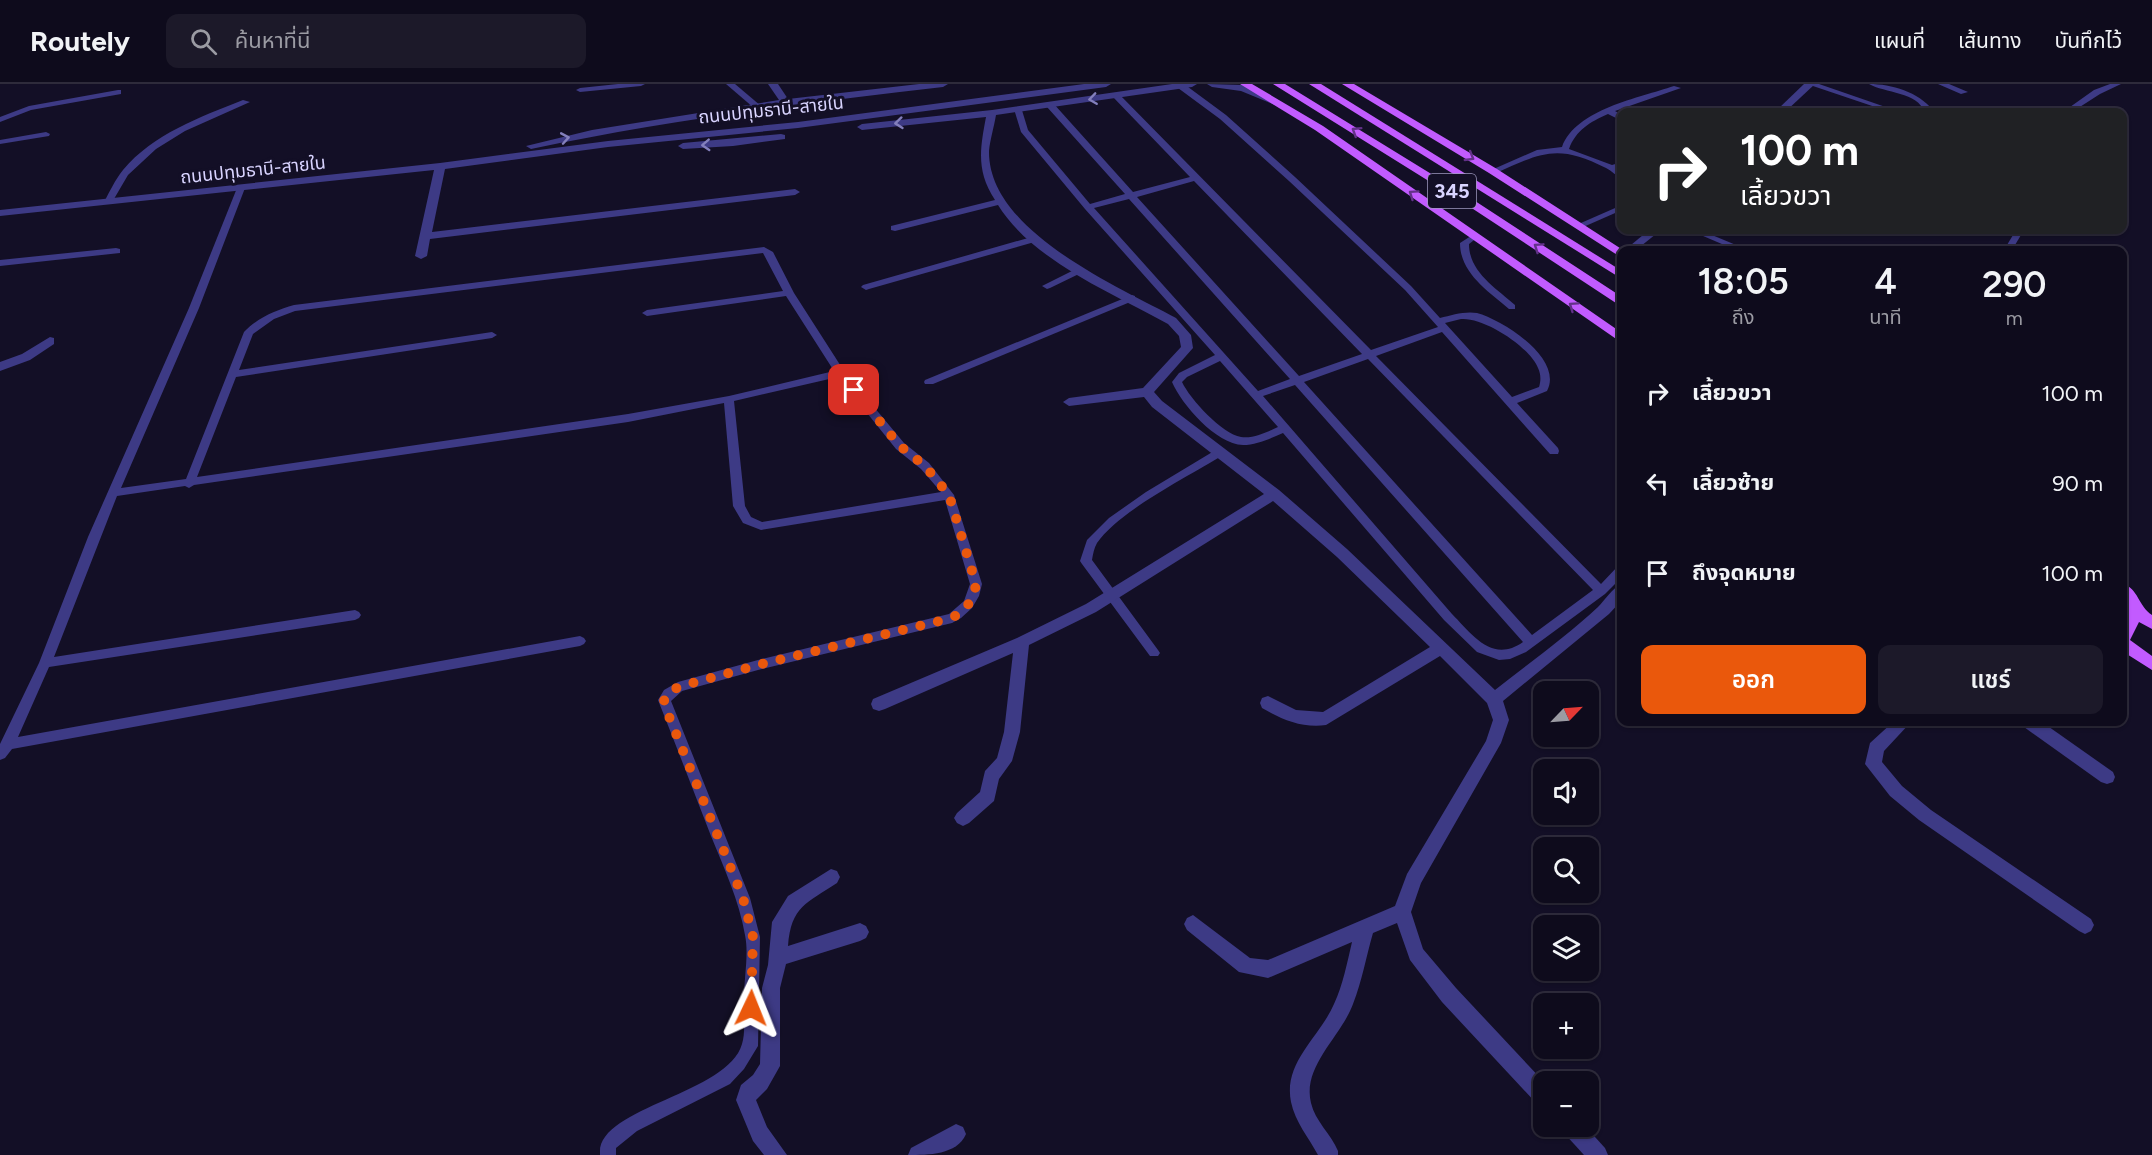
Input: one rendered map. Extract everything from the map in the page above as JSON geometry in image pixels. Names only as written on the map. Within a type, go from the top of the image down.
[{"type":"main road","points":[[1245,84],[1319,128],[1617,336]]},
{"type":"main road","name":"345","points":[[1278,84],[1468,201],[1617,300]]},
{"type":"main road","name":"345","points":[[1314,84],[1617,273]]},
{"type":"main road","points":[[1347,84],[1493,171],[1617,252]]},
{"type":"main road","points":[[1380,104],[1488,191]]},
{"type":"main road","points":[[1319,128],[1468,201]]},
{"type":"main road","points":[[2127,593],[2137,613],[2127,632]]},
{"type":"main road","points":[[2127,607],[2152,623]]},
{"type":"main road","points":[[2127,646],[2152,664]]},
{"type":"street","points":[[773,84],[784,102]]},
{"type":"street","name":"ถนนปทุมธานี-สายใน","points":[[510,157],[539,143],[757,106],[944,84]]},
{"type":"street","name":"ถนนปทุมธานี-สายใน","points":[[0,213],[440,166],[608,144],[798,125],[1106,84]]},
{"type":"street","points":[[608,144],[675,146],[733,143],[992,113],[1192,84]]},
{"type":"street","points":[[1212,84],[1243,88],[1277,103]]},
{"type":"street","points":[[1784,108],[1810,84]]},
{"type":"street","points":[[992,113],[982,151],[986,172],[999,202],[1035,239],[1064,262],[1172,321],[1185,335],[1187,348],[1147,392],[1069,402]]},
{"type":"street","points":[[421,256],[440,166]]},
{"type":"street","points":[[425,236],[795,192]]},
{"type":"street","points":[[895,228],[999,202]]},
{"type":"street","points":[[1635,246],[1650,234]]},
{"type":"street","points":[[0,263],[116,251]]},
{"type":"street","points":[[0,367],[26,357],[50,341]]},
{"type":"street","points":[[1147,392],[1157,404],[1274,494],[1342,553],[1494,699],[1501,720],[1493,743],[1413,880],[1402,912],[1416,954],[1449,995],[1533,1085]]},
{"type":"street","points":[[879,704],[1022,642],[1091,608],[1274,494]]},
{"type":"street","points":[[1494,699],[1571,639],[1617,596]]},
{"type":"street","points":[[963,818],[988,796],[991,776],[1004,761],[1012,732],[1022,642]]},
{"type":"street","points":[[1269,703],[1286,714],[1307,721],[1326,718],[1441,648]]},
{"type":"street","points":[[1899,726],[1876,748],[1873,764],[1882,776],[1925,815],[2085,925]]},
{"type":"street","points":[[2036,726],[2107,777]]},
{"type":"street","points":[[777,1155],[760,1134],[746,1100],[748,1092],[760,1082],[770,1066],[771,988],[781,922],[794,902],[831,877]]},
{"type":"street","points":[[1193,924],[1246,966],[1268,969],[1402,912]]},
{"type":"street","points":[[1328,1155],[1328,1151],[1306,1121],[1300,1104],[1299,1083],[1312,1054],[1333,1025],[1344,1004],[1365,928]]},
{"type":"street","points":[[777,958],[860,932]]},
{"type":"street","points":[[918,1155],[956,1134]]},
{"type":"street","points":[[1581,1137],[1598,1155]]},
{"type":"lane","points":[[580,90],[641,84]]},
{"type":"lane","points":[[730,84],[757,106]]},
{"type":"lane","points":[[1810,84],[1884,108]]},
{"type":"lane","points":[[1873,84],[1912,96],[1927,108]]},
{"type":"lane","points":[[1942,84],[1964,92]]},
{"type":"lane","points":[[2073,108],[2097,92],[2117,84]]},
{"type":"lane","points":[[1181,86],[1223,117],[1408,288],[1554,451]]},
{"type":"lane","points":[[1565,149],[1569,135],[1593,117],[1677,88]]},
{"type":"lane","points":[[0,120],[29,108],[118,92]]},
{"type":"lane","points":[[1116,96],[1601,591]]},
{"type":"lane","points":[[108,202],[128,170],[153,146],[194,122],[246,102]]},
{"type":"lane","points":[[1050,105],[1531,642]]},
{"type":"lane","points":[[1018,109],[1024,130],[1088,207],[1286,428],[1448,617],[1484,651],[1496,657],[1509,656],[1601,591],[1617,574]]},
{"type":"lane","points":[[1608,111],[1617,116]]},
{"type":"lane","points":[[0,142],[46,134]]},
{"type":"lane","points":[[1493,171],[1540,151],[1565,149],[1584,154],[1617,172]]},
{"type":"lane","points":[[1612,168],[1617,166]]},
{"type":"lane","points":[[1088,207],[1196,178]]},
{"type":"lane","points":[[4,749],[45,663],[113,493],[194,308],[241,188]]},
{"type":"lane","points":[[1578,226],[1617,209]]},
{"type":"lane","points":[[1703,234],[1733,246]]},
{"type":"lane","points":[[1474,237],[1464,243],[1462,252],[1468,264],[1512,307]]},
{"type":"lane","points":[[866,287],[1035,239]]},
{"type":"lane","points":[[189,484],[249,332],[268,317],[294,308],[764,250],[768,252],[789,293],[840,373],[900,446],[925,466],[949,495],[976,584],[974,597],[965,610],[952,618],[678,687],[664,700],[743,898],[753,937],[750,1046],[743,1060],[724,1078],[626,1129],[610,1141],[607,1149],[608,1155]]},
{"type":"lane","points":[[1047,286],[1080,270]]},
{"type":"lane","points":[[647,313],[789,293]]},
{"type":"lane","points":[[929,382],[1132,298]]},
{"type":"lane","points":[[1257,395],[1369,355],[1459,316],[1475,316],[1486,320],[1516,339],[1541,363],[1547,381],[1543,389],[1510,402]]},
{"type":"lane","points":[[232,374],[492,335]]},
{"type":"lane","points":[[1222,356],[1183,375],[1178,382],[1179,388],[1190,403],[1227,437],[1242,441],[1286,428]]},
{"type":"lane","points":[[113,493],[189,484],[628,418],[729,399],[840,373]]},
{"type":"lane","points":[[729,399],[739,506],[747,520],[761,525],[949,495]]},
{"type":"lane","points":[[1155,653],[1086,561],[1091,543],[1103,528],[1128,510],[1219,452]]},
{"type":"lane","points":[[45,663],[355,615]]},
{"type":"lane","points":[[4,749],[580,641]]},
{"type":"route","points":[[751,1008],[753,937],[743,898],[664,700],[678,687],[952,618],[965,610],[974,597],[976,584],[949,495],[925,466],[900,446],[854,390]]}]
